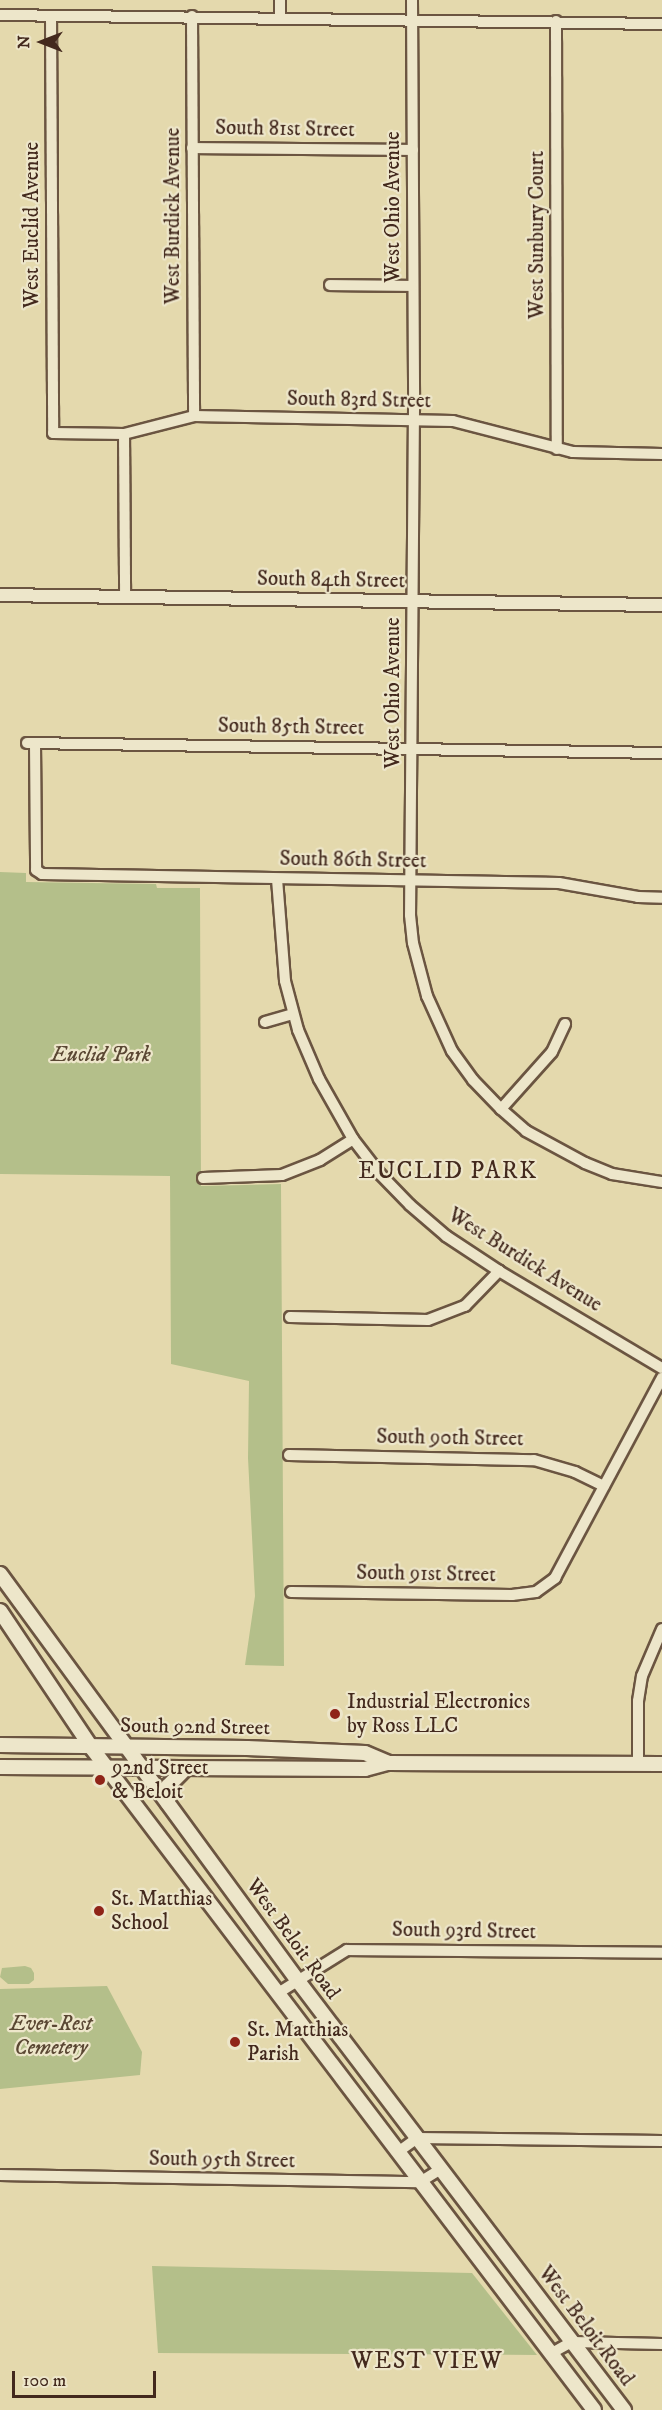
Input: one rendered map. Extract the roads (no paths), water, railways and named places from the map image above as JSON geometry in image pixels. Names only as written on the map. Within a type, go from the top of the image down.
[{"type":"main road","name":"West Beloit Road","points":[[0,1574],[298,1981],[624,2410]]},
{"type":"main road","name":"West Beloit Road","points":[[0,1611],[91,1747],[594,2410]]},
{"type":"main road","name":"South 92nd Street","points":[[0,1745],[366,1753],[388,1762]]},
{"type":"main road","name":"South 92nd Street","points":[[0,1767],[365,1769],[388,1762],[662,1764]]},
{"type":"main road","points":[[168,1803],[168,1786],[185,1769]]},
{"type":"street","points":[[280,0],[280,17]]},
{"type":"street","name":"West Ohio Avenue","points":[[412,0],[414,420],[410,880],[413,944],[427,996],[452,1051],[473,1080],[501,1109],[526,1131],[585,1163],[612,1174],[662,1182]]},
{"type":"street","points":[[0,15],[280,17],[662,24]]},
{"type":"street","name":"West Euclid Avenue","points":[[51,16],[53,433]]},
{"type":"street","name":"West Burdick Avenue","points":[[192,16],[194,416]]},
{"type":"street","name":"West Sunbury Court","points":[[556,21],[557,449]]},
{"type":"street","name":"South 81st Street","points":[[192,148],[413,150]]},
{"type":"street","points":[[330,285],[412,286]]},
{"type":"street","name":"South 83rd Street","points":[[53,433],[124,434],[194,416],[414,420],[453,422],[573,452],[662,454]]},
{"type":"street","points":[[124,434],[125,596]]},
{"type":"street","name":"South 84th Street","points":[[0,595],[662,605]]},
{"type":"street","name":"South 85th Street","points":[[42,874],[36,870],[31,744],[662,753]]},
{"type":"street","name":"South 86th Street","points":[[42,874],[559,883],[638,897],[662,898]]},
{"type":"street","name":"West Burdick Avenue","points":[[278,879],[281,949],[293,1014],[319,1079],[353,1139],[380,1174],[410,1205],[446,1236],[499,1271],[662,1368]]},
{"type":"street","points":[[265,1022],[293,1014]]},
{"type":"street","points":[[501,1109],[552,1052],[564,1023]]},
{"type":"street","points":[[203,1178],[282,1175],[320,1160],[353,1139]]},
{"type":"street","points":[[290,1317],[428,1320],[465,1306],[499,1271]]},
{"type":"street","points":[[604,1486],[662,1378]]},
{"type":"street","name":"South 90th Street","points":[[289,1455],[534,1460],[575,1472],[604,1486]]},
{"type":"street","name":"South 91st Street","points":[[291,1592],[512,1595],[536,1592],[555,1578],[604,1486]]},
{"type":"street","points":[[638,1764],[638,1701],[642,1676],[662,1629]]},
{"type":"street","name":"South 93rd Street","points":[[278,1993],[347,1950],[662,1953]]},
{"type":"street","points":[[398,2152],[417,2138],[662,2141]]},
{"type":"street","points":[[420,2182],[441,2169]]},
{"type":"street","name":"South 95th Street","points":[[0,2175],[420,2182]]},
{"type":"street","points":[[550,2354],[572,2342],[662,2344]]},
{"type":"place","name":"Industrial Electronics by Ross LLC","points":[[335,1714]]},
{"type":"place","name":"92nd Street & Beloit","points":[[100,1780]]},
{"type":"place","name":"St. Matthias School","points":[[99,1911]]},
{"type":"place","name":"St. Matthias Parish","points":[[235,2042]]},
{"type":"district","name":"EUCLID PARK","points":[[448,1172]]},
{"type":"district","name":"WEST VIEW","points":[[427,2362]]},
{"type":"park label","name":"Euclid Park","points":[[101,1055]]},
{"type":"park label","name":"Ever-Rest Cemetery","points":[[51,2036]]}]
